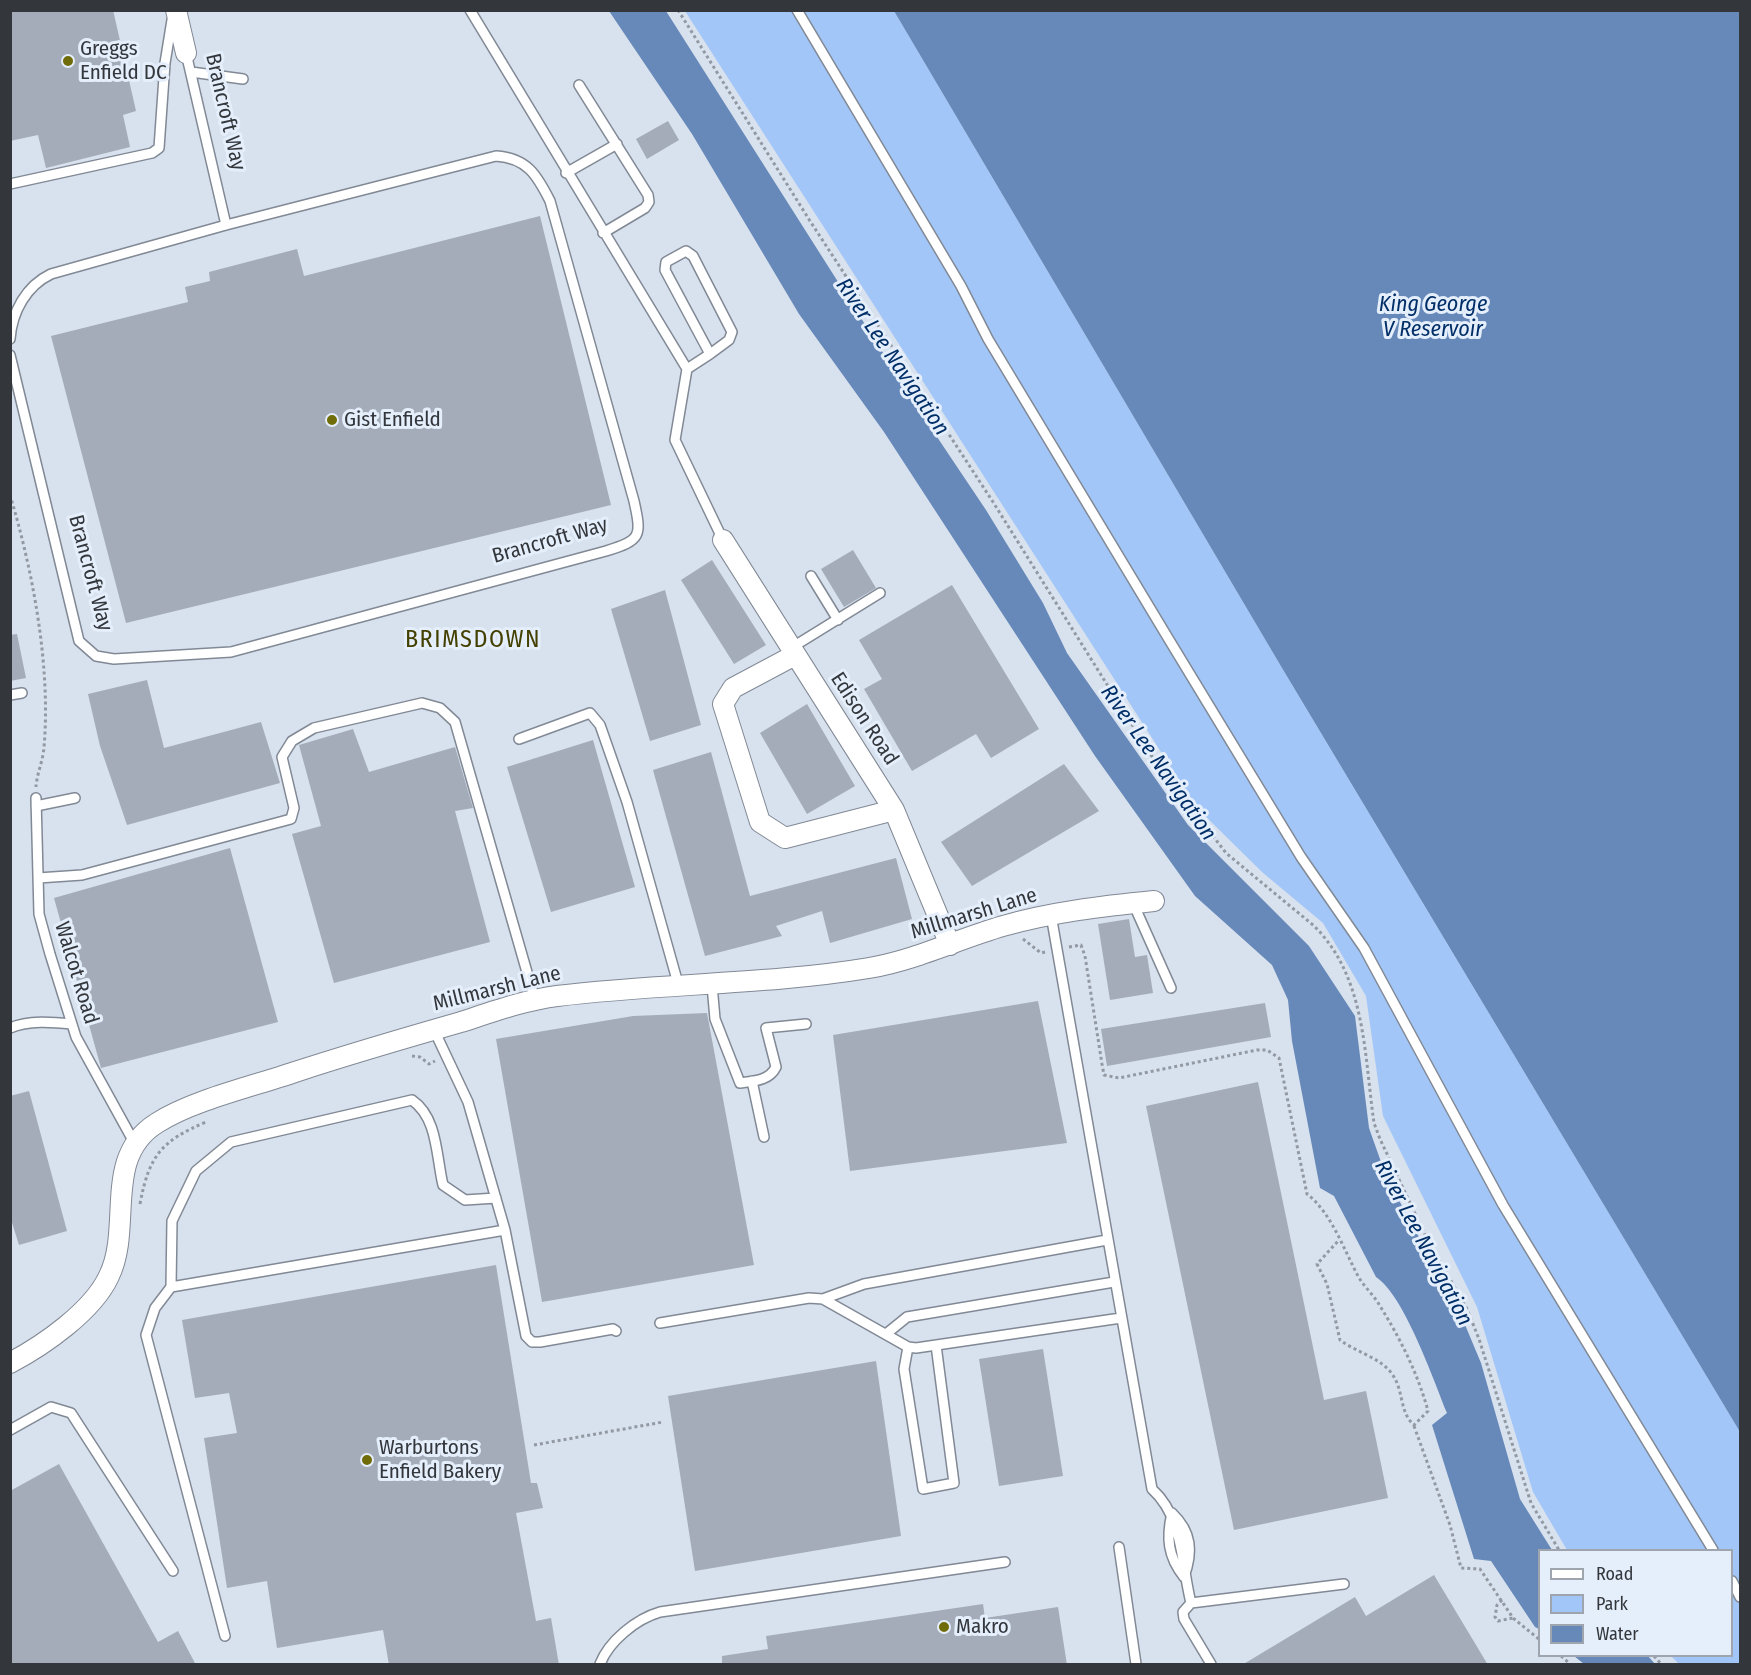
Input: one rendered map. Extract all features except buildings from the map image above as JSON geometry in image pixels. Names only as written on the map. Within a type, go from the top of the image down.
[{"type":"street","name":"Brancroft Way","points":[[175,10],[186,53]]},
{"type":"street","name":"Edison Road","points":[[723,540],[894,810],[950,945]]},
{"type":"street","points":[[793,652],[733,688],[723,704],[760,822],[785,838],[894,810]]},
{"type":"street","name":"Millmarsh Lane","points":[[10,1363],[46,1342],[99,1293],[110,1276],[116,1259],[122,1179],[135,1144],[158,1122],[204,1103],[359,1051],[536,1000],[555,996],[808,977],[874,967],[950,945],[999,927],[1051,915],[1154,901]]},
{"type":"lane","points":[[10,184],[152,153],[159,148],[165,63],[175,10]]},
{"type":"lane","points":[[470,10],[566,173],[687,369],[675,440],[723,540]]},
{"type":"lane","points":[[797,10],[961,286],[988,339],[1168,638],[1301,857],[1364,948],[1503,1205],[1712,1549]]},
{"type":"lane","name":"Brancroft Way","points":[[186,53],[226,225]]},
{"type":"lane","points":[[191,72],[243,79]]},
{"type":"lane","points":[[579,85],[648,195],[649,202],[645,208],[603,232]]},
{"type":"lane","points":[[566,173],[617,144]]},
{"type":"lane","name":"Brancroft Way","points":[[10,339],[17,310],[27,291],[38,280],[51,274],[226,225],[496,156],[510,157],[534,171],[550,201],[634,501],[640,526],[639,534],[632,543],[606,551],[231,652],[114,659],[96,656],[79,641],[10,355]]},
{"type":"lane","points":[[687,369],[710,354],[729,340],[732,332],[693,256],[686,251],[666,262],[665,270],[710,354]]},
{"type":"lane","points":[[811,576],[838,620]]},
{"type":"lane","points":[[793,652],[880,593]]},
{"type":"lane","points":[[10,695],[22,693]]},
{"type":"lane","points":[[38,879],[82,875],[291,819],[294,808],[282,757],[292,741],[314,728],[422,703],[440,708],[455,722],[536,1000]]},
{"type":"lane","points":[[519,738],[590,713],[600,725],[627,802],[680,987]]},
{"type":"lane","points":[[36,802],[75,798]]},
{"type":"lane","name":"Walcot Road","points":[[36,802],[39,914],[76,1037],[135,1144]]},
{"type":"lane","points":[[1133,903],[1171,988]]},
{"type":"lane","points":[[1051,915],[1152,1489],[1186,1527],[1190,1558],[1184,1577]]},
{"type":"lane","points":[[712,985],[715,1019],[740,1083],[762,1080],[773,1074],[776,1067],[766,1028],[806,1024]]},
{"type":"lane","points":[[10,1028],[18,1025],[52,1022],[72,1024]]},
{"type":"lane","points":[[434,1029],[468,1102],[505,1230],[526,1336],[532,1342],[540,1342],[613,1329],[616,1331]]},
{"type":"lane","points":[[752,1082],[764,1137]]},
{"type":"lane","points":[[225,1636],[146,1335],[155,1308],[171,1287],[172,1221],[196,1171],[231,1142],[412,1100],[424,1108],[431,1124],[442,1185],[465,1200],[496,1198]]},
{"type":"lane","points":[[171,1287],[505,1230]]},
{"type":"lane","points":[[660,1323],[809,1298],[823,1299],[864,1284],[1107,1240]]},
{"type":"lane","points":[[885,1334],[907,1317],[1114,1282]]},
{"type":"lane","points":[[823,1299],[908,1347],[1121,1318]]},
{"type":"lane","points":[[908,1347],[904,1369],[923,1489],[954,1484],[936,1345]]},
{"type":"lane","points":[[10,1430],[51,1407],[72,1413],[173,1571]]},
{"type":"lane","points":[[1172,1513],[1168,1530],[1172,1562],[1184,1577],[1191,1603]]},
{"type":"lane","points":[[1119,1548],[1136,1665]]},
{"type":"lane","points":[[600,1665],[620,1637],[643,1619],[660,1612],[1005,1562]]},
{"type":"lane","points":[[1211,1665],[1184,1619],[1183,1612],[1191,1603],[1344,1584]]},
{"type":"path","points":[[678,10],[810,221],[993,502],[1151,755],[1226,853],[1325,936],[1342,962],[1357,1000],[1374,1122],[1380,1139],[1426,1238],[1467,1308],[1528,1495],[1558,1549]]},
{"type":"path","points":[[10,495],[22,532],[45,666],[44,747],[37,778],[36,802]]},
{"type":"path","points":[[1073,946],[1081,945],[1085,956],[1104,1075],[1119,1078],[1267,1050],[1279,1058],[1307,1194],[1316,1201],[1363,1284],[1379,1304],[1422,1388],[1428,1411],[1414,1425]]},
{"type":"path","points":[[1339,1240],[1317,1264],[1327,1284],[1340,1340],[1356,1352],[1381,1362],[1393,1375],[1405,1417],[1414,1425],[1450,1525],[1461,1568],[1480,1569],[1513,1618],[1538,1639]]},
{"type":"path","points":[[534,1445],[663,1422]]},
{"type":"path","points":[[1502,1600],[1497,1605],[1495,1617],[1498,1621],[1504,1622],[1513,1618]]},
{"type":"green space","points":[[685,11],[894,11],[1282,668],[1740,1432],[1740,1664],[1679,1664],[1672,1657],[1733,1657],[1733,1549],[1566,1549],[1533,1492],[1477,1307],[1383,1116],[1366,996],[1323,923],[1262,872],[1197,808]]},
{"type":"water","points":[[609,11],[666,11],[927,422],[986,510],[1043,603],[1067,653],[1188,825],[1309,946],[1355,1016],[1369,1128],[1386,1176],[1416,1232],[1448,1284],[1481,1363],[1520,1499],[1551,1549],[1538,1549],[1538,1628],[1491,1561],[1474,1559],[1432,1425],[1447,1413],[1426,1361],[1397,1301],[1376,1277],[1334,1196],[1320,1188],[1292,1041],[1288,1000],[1272,965],[1195,896],[1095,756],[884,432],[799,314],[692,134]]},
{"type":"water","name":"King George V Reservoir","points":[[894,11],[1740,11],[1740,1432],[1282,668]]},
{"type":"water","points":[[1575,1657],[1649,1657],[1655,1664],[1584,1664]]},
{"type":"place","name":"Greggs Enfield DC","points":[[68,61]]},
{"type":"place","name":"Gist Enfield","points":[[332,420]]},
{"type":"place","name":"Warburtons Enfield Bakery","points":[[367,1460]]},
{"type":"place","name":"Makro","points":[[944,1627]]},
{"type":"district","name":"BRIMSDOWN","points":[[473,640]]},
{"type":"water label","name":"River Lee Navigation","points":[[892,357]]},
{"type":"water label","name":"River Lee Navigation","points":[[1158,763]]},
{"type":"water label","name":"River Lee Navigation","points":[[1423,1243]]}]
